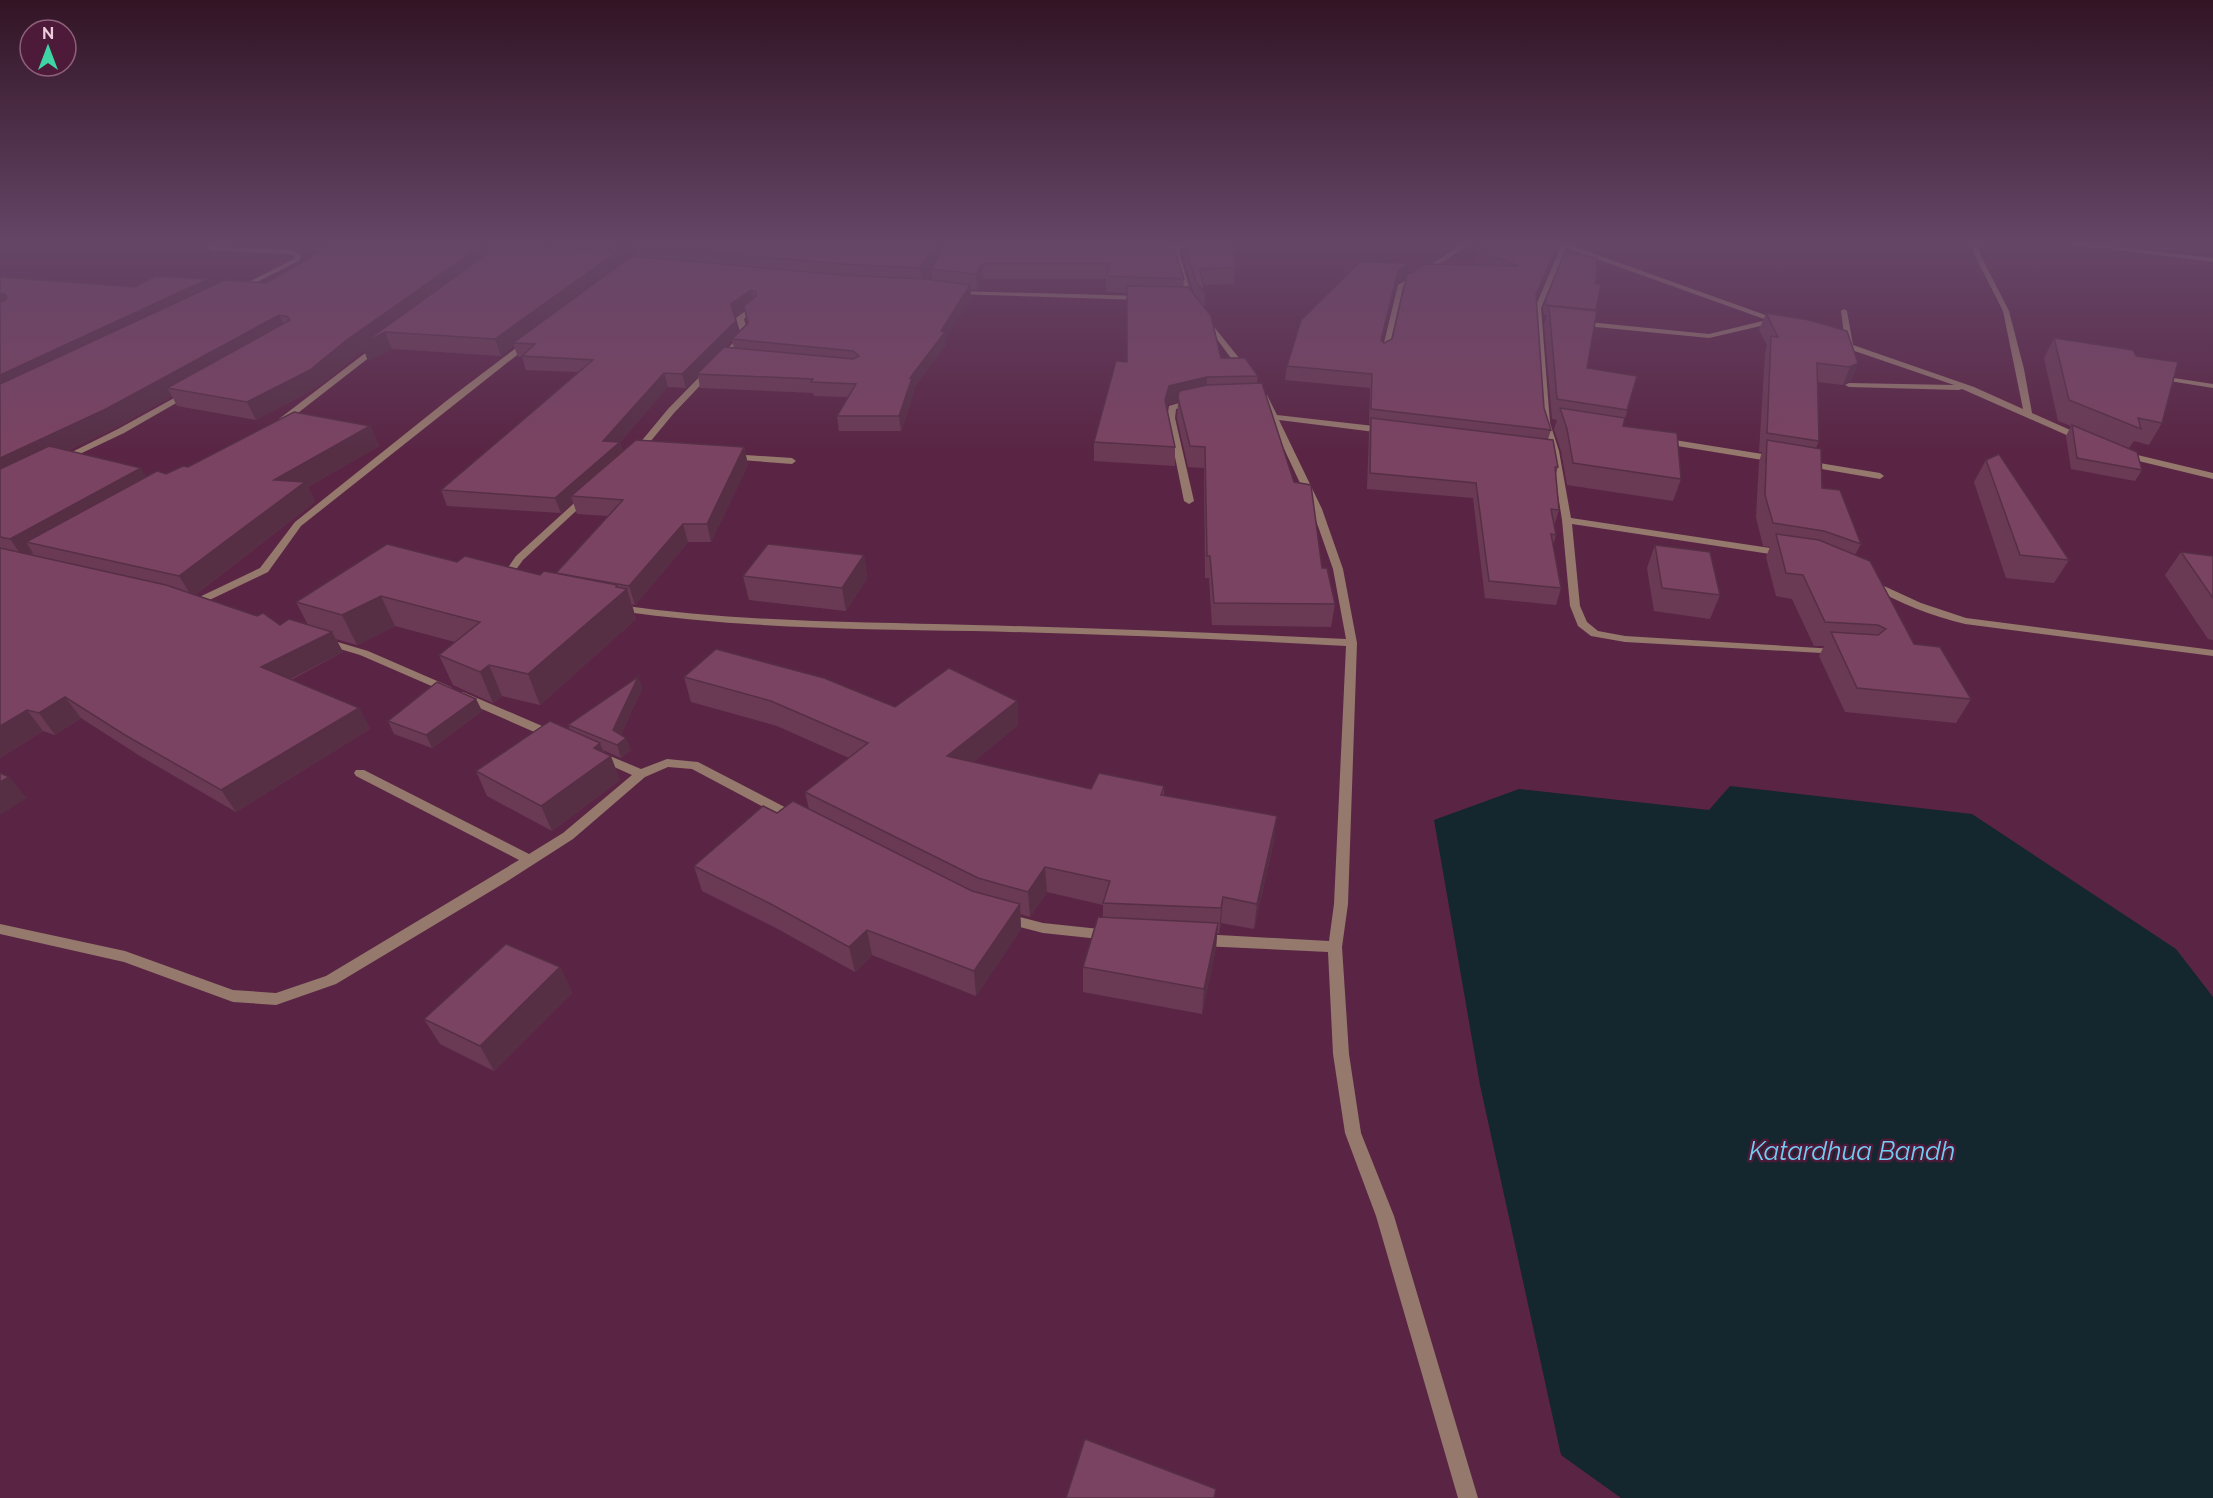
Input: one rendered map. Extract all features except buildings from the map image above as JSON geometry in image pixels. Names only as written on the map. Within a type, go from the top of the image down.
[{"type":"street","points":[[629,459],[638,452],[671,411],[745,335],[740,318],[746,313]]},
{"type":"street","points":[[1195,313],[1258,390],[1274,417],[1317,509],[1338,569],[1352,643],[1341,904],[1335,947],[1341,1054],[1353,1133],[1385,1216],[1468,1498]]},
{"type":"street","points":[[1384,353],[1394,313]]},
{"type":"street","points":[[1539,313],[1546,423],[1555,451],[1567,520],[1575,606],[1582,624],[1595,634],[1625,639],[1843,653]]},
{"type":"street","points":[[1754,313],[1783,323]]},
{"type":"street","points":[[1844,313],[1849,346]]},
{"type":"street","points":[[2006,313],[2028,414]]},
{"type":"street","points":[[1538,319],[1550,320]]},
{"type":"street","points":[[1573,323],[1709,336],[1774,320]]},
{"type":"street","points":[[275,425],[293,414],[388,339]]},
{"type":"street","points":[[1830,339],[1971,389],[2094,443]]},
{"type":"street","points":[[217,610],[189,602],[264,570],[298,524],[531,341]]},
{"type":"street","points":[[725,356],[737,357]]},
{"type":"street","points":[[2148,375],[2213,386]]},
{"type":"street","points":[[1849,385],[1971,389]]},
{"type":"street","points":[[51,465],[122,431],[201,387]]},
{"type":"street","points":[[1189,501],[1171,418],[1172,408],[1184,402],[1204,399]]},
{"type":"street","points":[[1274,417],[1391,431]]},
{"type":"street","points":[[1546,423],[1557,424]]},
{"type":"street","points":[[1649,439],[1788,461]]},
{"type":"street","points":[[1543,449],[1555,451]]},
{"type":"street","points":[[2113,450],[2132,458],[2213,476]]},
{"type":"street","points":[[638,452],[650,452]]},
{"type":"street","points":[[721,457],[792,461]]},
{"type":"street","points":[[1799,463],[1880,476]]},
{"type":"street","points":[[522,588],[507,576],[519,558],[595,489]]},
{"type":"street","points":[[1567,520],[1799,556]]},
{"type":"street","points":[[1866,579],[1904,601],[1931,612],[1965,621],[2213,653]]},
{"type":"street","points":[[610,606],[728,620],[800,625],[1136,632],[1352,643]]},
{"type":"street","points":[[308,636],[364,653],[566,741]]},
{"type":"street","points":[[588,750],[641,774]]},
{"type":"street","points":[[0,928],[125,957],[233,996],[276,999],[331,980],[530,860],[568,836],[641,774],[667,763],[694,765],[806,824]]},
{"type":"street","points":[[360,773],[530,860]]},
{"type":"street","points":[[987,912],[1043,928],[1120,936]]},
{"type":"street","points":[[1192,939],[1335,947]]},
{"type":"water","name":"Katardhua Bandh","points":[[1730,786],[1972,814],[2176,949],[2213,997],[2213,1498],[1621,1498],[1561,1455],[1480,1085],[1434,820],[1519,789],[1709,810]]}]
